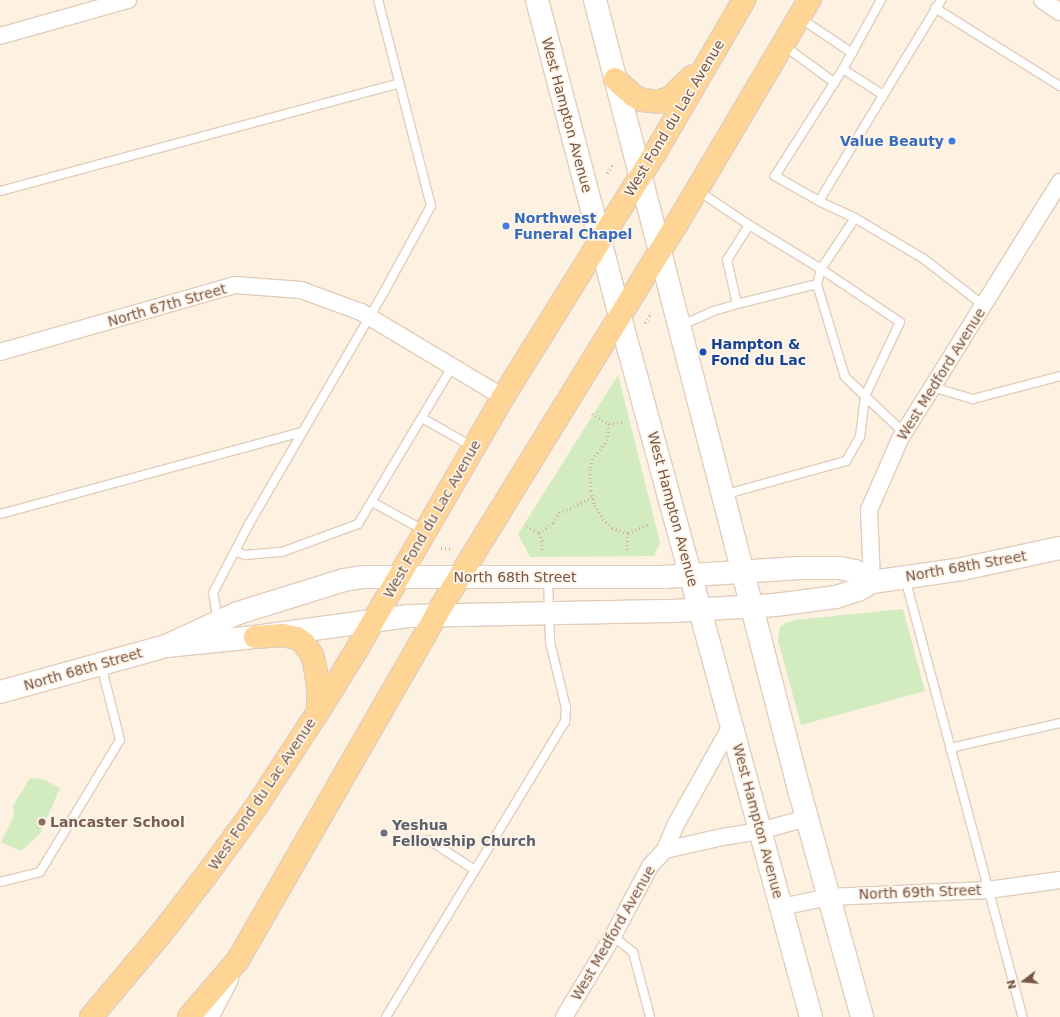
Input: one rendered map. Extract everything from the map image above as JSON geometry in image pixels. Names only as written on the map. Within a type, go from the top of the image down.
[{"type":"main road","name":"West Hampton Avenue","points":[[537,0],[731,726],[811,1017]]},
{"type":"main road","points":[[595,0],[742,573],[862,1017]]},
{"type":"main road","name":"West Fond du Lac Avenue","points":[[90,1017],[160,935],[256,807],[318,712],[399,577],[431,540],[474,448],[503,397],[601,242],[655,153],[744,0]]},
{"type":"main road","points":[[207,1017],[238,960],[436,615],[620,314],[675,227],[803,8]]},
{"type":"main road","points":[[615,79],[634,96],[642,100],[658,102],[671,96],[708,62]]},
{"type":"main road","name":"North 68th Street","points":[[0,692],[220,631],[255,637],[374,619],[436,615],[549,614],[751,606],[836,597],[858,590],[872,582],[962,569],[1060,548]]},
{"type":"main road","name":"North 68th Street","points":[[220,631],[238,614],[344,580],[362,577],[460,578],[691,575],[742,573],[799,568],[839,568],[855,571],[872,582]]},
{"type":"main road","points":[[255,637],[283,635],[297,638],[304,643],[312,655],[315,666],[318,687],[318,712]]},
{"type":"main road","points":[[189,1017],[238,960]]},
{"type":"street","points":[[0,36],[128,0]]},
{"type":"street","points":[[1042,0],[1060,12]]},
{"type":"street","name":"West Medford Avenue","points":[[872,582],[869,510],[904,433],[1060,182]]},
{"type":"street","name":"North 67th Street","points":[[0,352],[235,285],[301,290],[361,312],[503,397]]},
{"type":"street","name":"West Medford Avenue","points":[[564,1017],[613,936],[650,866],[665,850],[676,824],[731,726]]},
{"type":"street","points":[[665,850],[722,837],[760,831],[807,818]]},
{"type":"street","name":"North 69th Street","points":[[781,908],[829,897],[988,890],[1060,880]]},
{"type":"lane","points":[[220,631],[213,593],[249,524],[385,290],[431,206],[378,0]]},
{"type":"lane","points":[[881,0],[835,83],[775,176],[819,201],[855,218],[924,259],[983,305]]},
{"type":"lane","points":[[819,201],[941,0]]},
{"type":"lane","points":[[803,8],[852,53]]},
{"type":"lane","points":[[936,8],[1060,86]]},
{"type":"lane","points":[[782,44],[835,83]]},
{"type":"lane","points":[[843,69],[883,95]]},
{"type":"lane","points":[[0,191],[399,83]]},
{"type":"lane","points":[[696,190],[821,269],[900,322],[865,396],[860,437],[846,461],[722,495]]},
{"type":"lane","points":[[855,218],[821,269],[817,284],[844,377],[904,433]]},
{"type":"lane","points":[[737,304],[727,260],[750,225]]},
{"type":"lane","points":[[679,326],[714,311],[737,304],[817,284]]},
{"type":"lane","points":[[235,551],[245,555],[282,552],[358,524],[452,367]]},
{"type":"lane","points":[[932,387],[973,399],[1060,376]]},
{"type":"lane","points":[[422,418],[474,448]]},
{"type":"lane","points":[[0,514],[302,432]]},
{"type":"lane","points":[[372,502],[431,540]]},
{"type":"lane","points":[[386,1017],[565,722],[566,708],[550,642],[548,577]]},
{"type":"lane","points":[[905,578],[1023,1017]]},
{"type":"lane","points":[[0,882],[40,872],[120,740],[100,664]]},
{"type":"lane","points":[[950,748],[1060,723]]},
{"type":"lane","points":[[429,840],[476,870]]},
{"type":"lane","points":[[613,936],[633,952],[650,1017]]},
{"type":"path","points":[[607,173],[613,164]]},
{"type":"path","points":[[645,323],[651,313]]},
{"type":"path","points":[[592,414],[609,424],[623,422]]},
{"type":"path","points":[[609,424],[608,440],[593,459],[590,470],[595,505],[612,528],[628,533],[650,523]]},
{"type":"path","points":[[539,533],[554,523],[559,513],[593,497]]},
{"type":"path","points":[[527,526],[539,533],[542,541],[542,551]]},
{"type":"path","points":[[627,552],[628,533]]},
{"type":"path","points":[[431,540],[455,549]]},
{"type":"green space","points":[[618,375],[660,543],[654,556],[530,557],[518,534]]},
{"type":"green space","points":[[903,609],[925,691],[801,725],[778,640],[780,627],[785,623],[795,620]]},
{"type":"green space","points":[[30,778],[43,779],[60,788],[40,834],[21,851],[1,842],[14,816],[13,806]]},
{"type":"place","name":"Value Beauty","points":[[952,141]]},
{"type":"place","name":"Northwest Funeral Chapel","points":[[506,226]]},
{"type":"place","name":"Hampton & Fond du Lac","points":[[703,352]]},
{"type":"place","name":"Lancaster School","points":[[42,822]]},
{"type":"place","name":"Yeshua Fellowship Church","points":[[384,833]]}]
